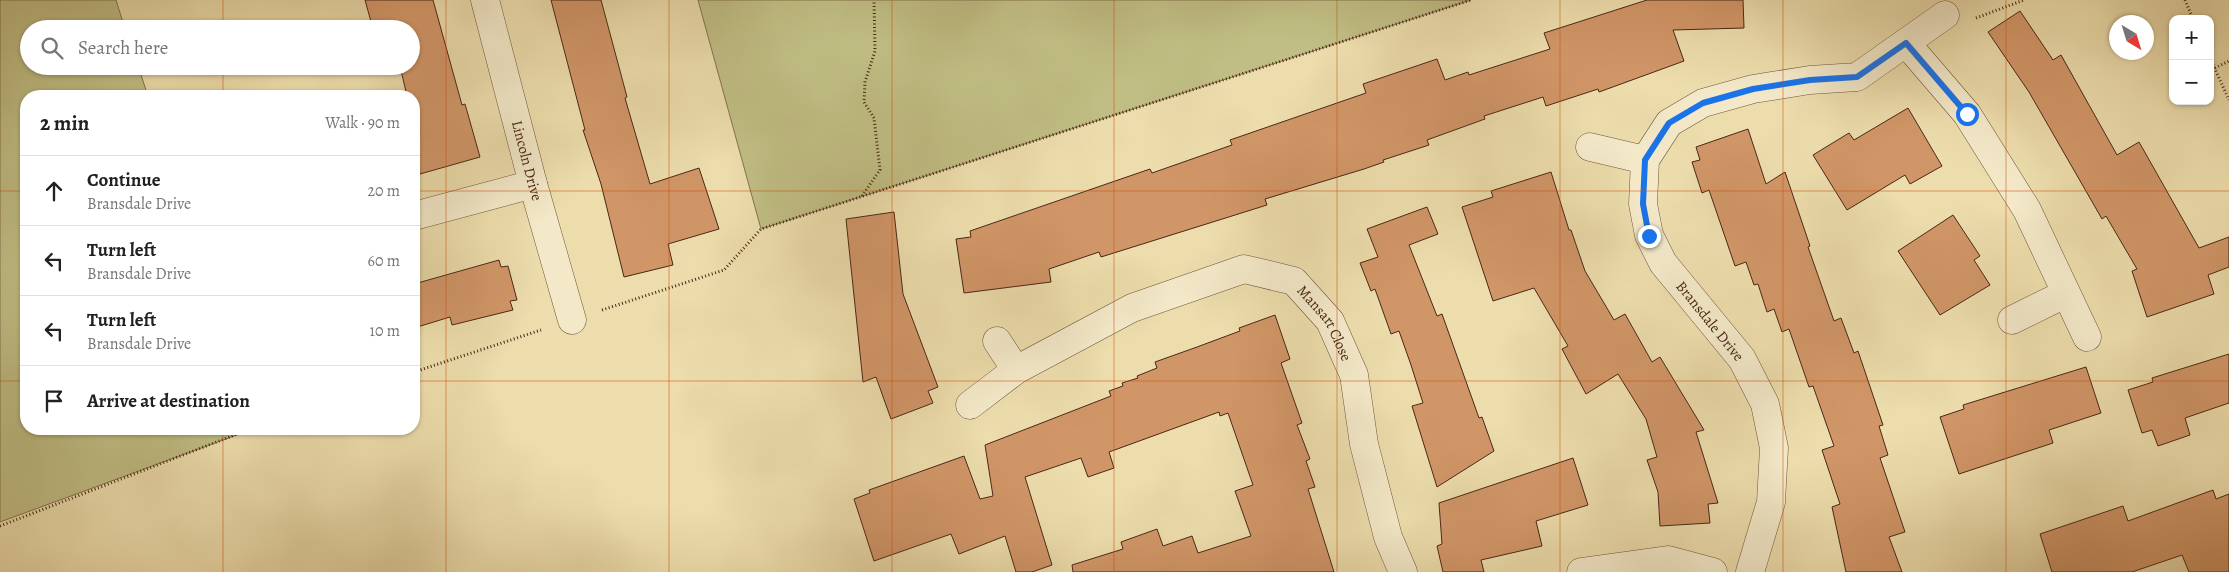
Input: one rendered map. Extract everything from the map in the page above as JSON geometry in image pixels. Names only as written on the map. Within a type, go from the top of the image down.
[{"type":"street","name":"Lincoln Drive","points":[[485,0],[533,184],[572,320]]},
{"type":"street","points":[[1590,147],[1645,160],[1669,123],[1703,103],[1762,88],[1810,80],[1857,77],[1945,15]]},
{"type":"street","points":[[1906,43],[1967,114],[2026,210],[2087,337]]},
{"type":"street","name":"Bransdale Drive","points":[[1645,160],[1643,204],[1649,236],[1663,263],[1742,359],[1765,404],[1774,448],[1771,502],[1750,572]]},
{"type":"street","points":[[420,214],[533,184]]},
{"type":"street","name":"Mansart Close","points":[[970,404],[1016,370],[1132,308],[1244,269],[1294,281],[1330,321],[1354,375],[1364,444],[1388,537],[1403,572]]},
{"type":"street","points":[[2012,320],[2065,294]]},
{"type":"street","points":[[997,341],[1016,370]]},
{"type":"street","points":[[1581,572],[1668,560],[1714,572]]},
{"type":"path","points":[[862,196],[880,170],[874,118],[864,102],[865,82],[875,51],[874,0]]},
{"type":"path","points":[[420,370],[724,270],[761,230],[1471,0]]},
{"type":"path","points":[[1945,15],[1966,22],[2024,0]]},
{"type":"path","points":[[2185,0],[2191,15]]},
{"type":"path","points":[[2211,60],[2229,100]]},
{"type":"path","points":[[2215,68],[2229,61]]},
{"type":"path","points":[[0,526],[235,435]]},
{"type":"shaded area","points":[[0,0],[116,0],[122,20],[20,20],[20,75],[141,75],[146,90],[20,90],[20,435],[237,435],[0,522]]},
{"type":"shaded area","points":[[698,0],[1471,0],[761,229]]},
{"type":"building","points":[[365,0],[433,0],[462,105],[465,104],[480,157],[420,174],[420,90],[406,90],[402,75],[420,75],[420,20],[371,20]]},
{"type":"building","points":[[551,0],[601,0],[627,97],[625,98],[650,184],[699,168],[719,229],[668,244],[673,265],[624,277],[601,184],[583,130],[585,130]]},
{"type":"building","points":[[1647,0],[1743,0],[1744,28],[1673,30],[1684,61],[1599,92],[1598,89],[1546,106],[1543,97],[1484,116],[1485,119],[1427,140],[1429,145],[1383,160],[1384,162],[1364,169],[1265,199],[1267,205],[1101,257],[1099,252],[1049,269],[1051,282],[964,293],[956,239],[971,237],[970,231],[1150,169],[1152,173],[1232,145],[1230,140],[1366,93],[1363,84],[1437,59],[1445,80],[1468,72],[1469,75],[1550,49],[1544,33]]},
{"type":"building","points":[[2020,11],[2053,60],[2061,55],[2117,155],[2139,142],[2199,248],[2229,237],[2229,267],[2208,275],[2214,294],[2147,317],[2132,271],[2137,269],[2106,216],[2102,219],[2029,92],[1988,32]]},
{"type":"building","points":[[1908,108],[1942,166],[1910,184],[1905,175],[1847,210],[1813,155],[1849,133],[1854,140]]},
{"type":"building","points":[[1748,129],[1766,184],[1785,172],[1810,246],[1808,247],[1834,321],[1841,318],[1854,353],[1858,351],[1883,425],[1879,426],[1888,455],[1880,458],[1905,532],[1889,537],[1902,572],[1846,572],[1832,507],[1840,504],[1822,450],[1834,446],[1813,386],[1809,387],[1789,329],[1782,332],[1774,309],[1767,312],[1758,284],[1754,285],[1746,262],[1735,266],[1709,190],[1702,193],[1692,162],[1700,160],[1696,147]]},
{"type":"building","points":[[1551,172],[1569,230],[1571,230],[1585,271],[1614,320],[1625,314],[1652,362],[1660,357],[1704,430],[1696,432],[1718,503],[1708,504],[1710,523],[1660,526],[1658,492],[1647,460],[1657,457],[1646,419],[1618,374],[1586,394],[1562,349],[1568,346],[1534,288],[1493,301],[1462,207],[1493,197],[1491,191]]},
{"type":"building","points":[[1427,207],[1438,234],[1409,245],[1437,316],[1442,314],[1479,418],[1482,417],[1494,451],[1437,487],[1412,406],[1423,403],[1411,365],[1399,331],[1391,334],[1375,289],[1371,291],[1360,263],[1378,257],[1367,229]]},
{"type":"building","points":[[894,212],[903,294],[938,387],[928,391],[933,403],[891,419],[876,377],[863,382],[846,219]]},
{"type":"building","points":[[1953,215],[1980,256],[1974,260],[1990,285],[1940,315],[1898,251]]},
{"type":"building","points":[[499,260],[501,267],[508,266],[517,300],[510,301],[513,310],[452,325],[450,317],[420,326],[420,282]]},
{"type":"building","points":[[1275,315],[1290,359],[1281,363],[1302,423],[1297,425],[1310,459],[1306,461],[1315,487],[1308,489],[1334,572],[1073,572],[1072,565],[1123,549],[1121,542],[1157,529],[1163,546],[1192,536],[1198,553],[1251,536],[1235,491],[1253,485],[1228,413],[1220,416],[1219,412],[1109,452],[1114,468],[1088,477],[1081,458],[1025,477],[1052,565],[1032,572],[1016,572],[1005,536],[959,554],[951,534],[874,561],[854,499],[870,493],[869,490],[964,456],[980,499],[993,496],[985,445],[1111,396],[1109,391],[1123,386],[1122,383],[1138,378],[1137,376],[1157,368],[1155,362],[1240,331],[1239,328]]},
{"type":"building","points":[[2229,354],[2229,403],[2185,418],[2190,435],[2158,446],[2152,430],[2142,433],[2128,390],[2153,382],[2152,378]]},
{"type":"building","points":[[2086,367],[2101,413],[2049,430],[2053,443],[1959,474],[1940,417],[1964,409],[1963,405]]},
{"type":"building","points":[[1573,458],[1588,505],[1536,521],[1542,546],[1481,560],[1484,572],[1443,572],[1437,546],[1442,544],[1439,503]]},
{"type":"building","points":[[2213,490],[2216,499],[2229,494],[2229,572],[2189,572],[2182,555],[2132,572],[2052,572],[2040,534],[2123,506],[2128,521]]},
{"type":"route","points":[[1649,236],[1643,204],[1645,160],[1669,123],[1703,103],[1753,89],[1810,80],[1857,77],[1906,43],[1967,114]]}]
